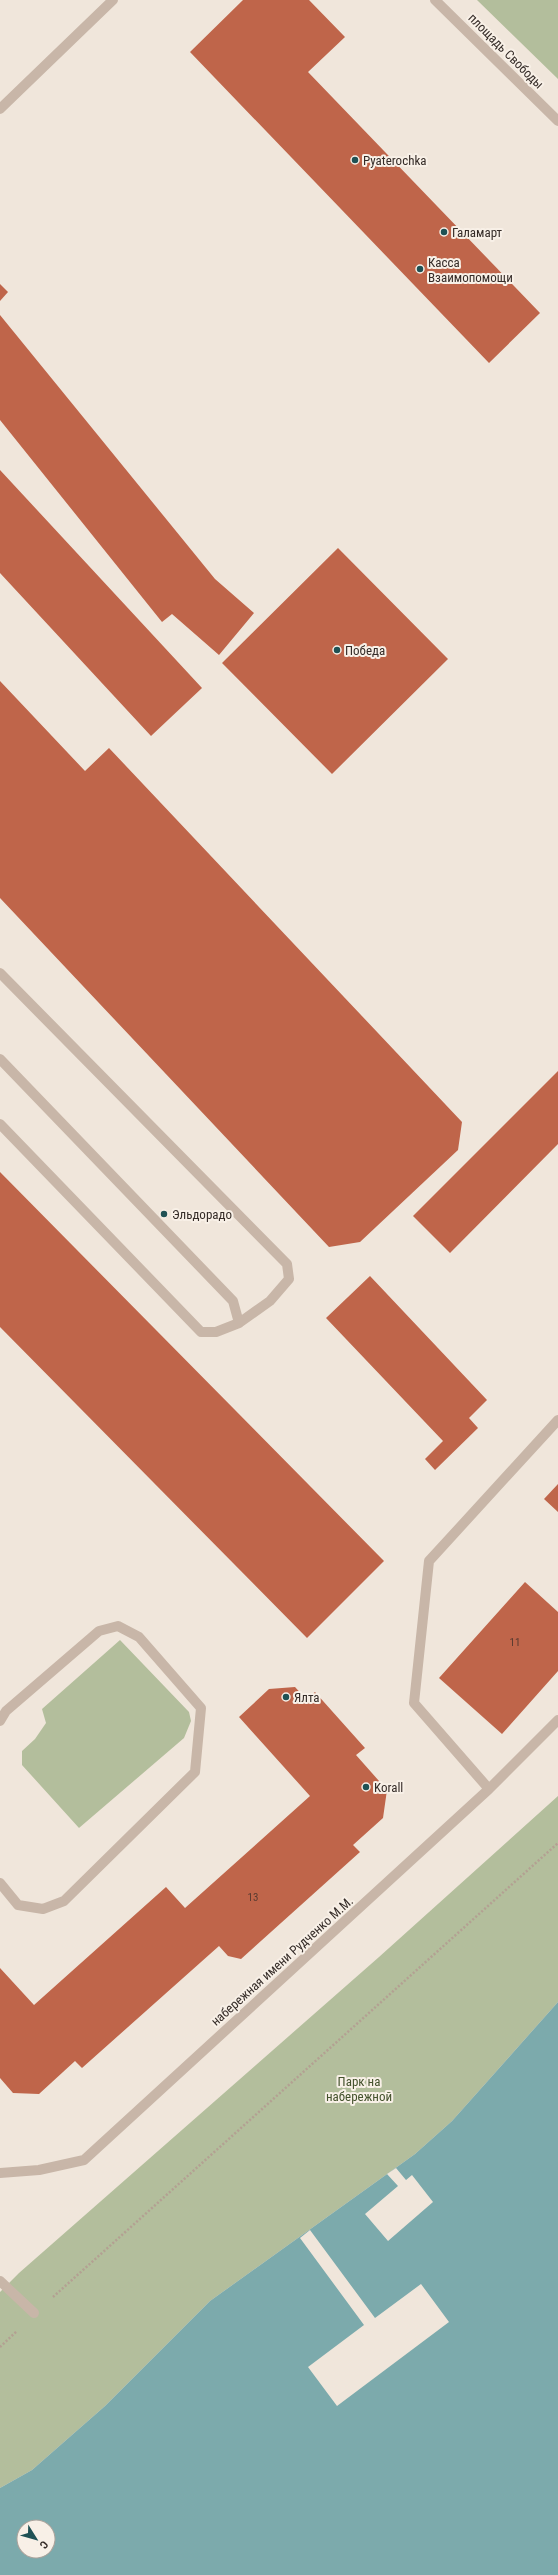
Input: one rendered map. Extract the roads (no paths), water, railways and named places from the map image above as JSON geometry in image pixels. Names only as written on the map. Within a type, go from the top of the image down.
[{"type":"street","points":[[0,109],[113,0]]},
{"type":"street","name":"площадь Свободы","points":[[435,0],[558,121]]},
{"type":"street","points":[[0,972],[288,1264],[289,1279],[270,1302],[240,1323],[216,1332],[201,1332],[0,1124]]},
{"type":"street","points":[[0,1059],[233,1301],[240,1323]]},
{"type":"street","points":[[489,1790],[414,1703],[429,1561],[558,1420]]},
{"type":"street","points":[[0,1721],[6,1711],[99,1631],[118,1626],[139,1637],[201,1708],[195,1772],[64,1901],[43,1909],[18,1905],[0,1883]]},
{"type":"street","name":"набережная имени Рудченко М.М.","points":[[0,2174],[39,2170],[84,2160],[489,1790],[558,1720]]},
{"type":"street","points":[[0,2281],[34,2314]]},
{"type":"water","points":[[558,2002],[558,2575],[0,2575],[0,2488],[32,2470],[105,2406],[210,2301],[415,2154],[452,2121]]},
{"type":"place","name":"Pyaterochka","points":[[355,160]]},
{"type":"place","name":"Галамарт","points":[[444,232]]},
{"type":"place","name":"Касса Взаимопомощи","points":[[420,269]]},
{"type":"place","name":"Победа","points":[[337,650]]},
{"type":"place","name":"Эльдорадо","points":[[164,1214]]},
{"type":"place","name":"Ялта","points":[[286,1697]]},
{"type":"place","name":"Korall","points":[[366,1787]]},
{"type":"park label","name":"Парк на набережной","points":[[359,2088]]}]
